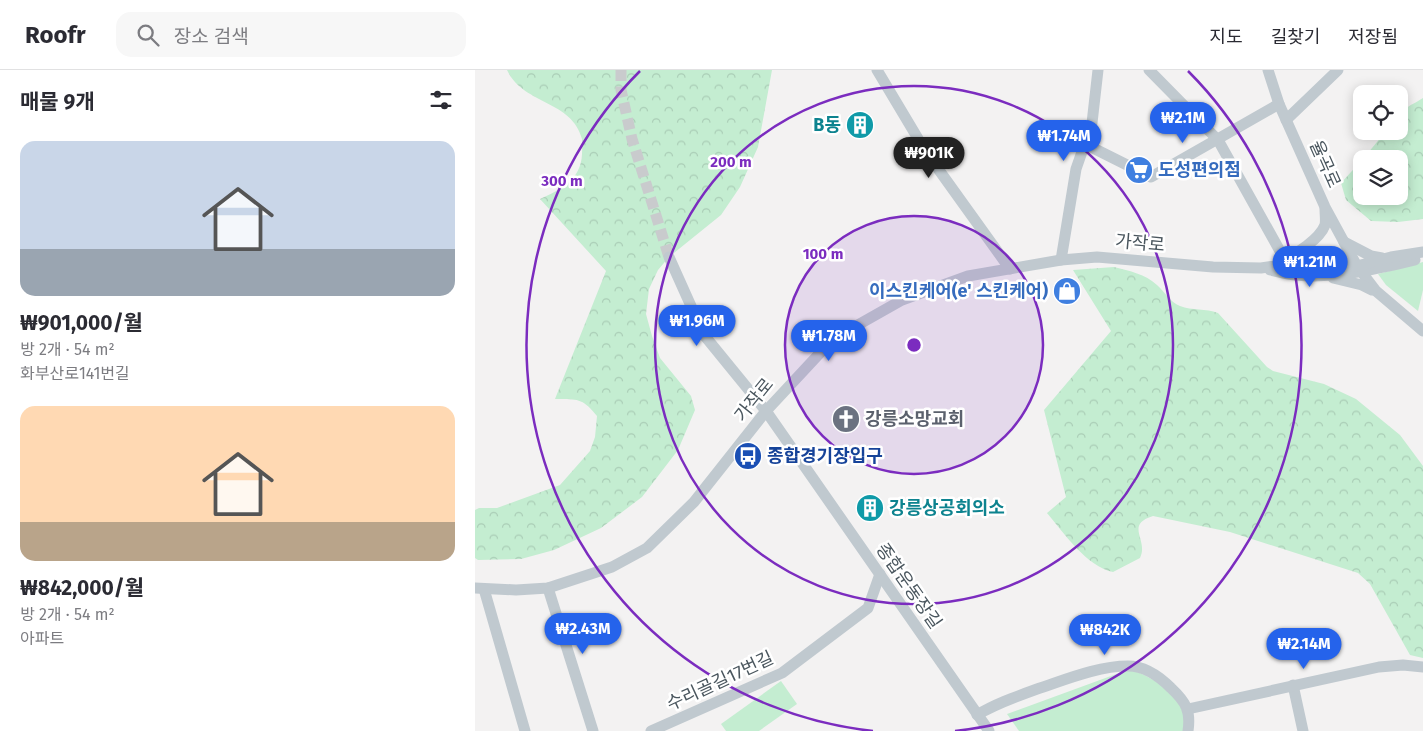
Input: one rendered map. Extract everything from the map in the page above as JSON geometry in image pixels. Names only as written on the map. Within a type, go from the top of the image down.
[{"type":"street","points":[[877,70],[926,152],[1010,269]]},
{"type":"street","points":[[1061,260],[1076,169],[1092,123],[1098,70]]},
{"type":"street","points":[[1149,70],[1218,140],[1285,260]]},
{"type":"street","name":"율곡로","points":[[1268,70],[1279,104],[1325,207],[1359,268],[1375,292],[1423,330]]},
{"type":"street","points":[[1286,120],[1338,70]]},
{"type":"street","points":[[1085,144],[1151,177],[1279,104]]},
{"type":"street","points":[[1266,267],[1285,260],[1305,248],[1325,225],[1325,207]]},
{"type":"street","points":[[1344,242],[1371,256],[1384,259]]},
{"type":"street","name":"가작로","points":[[479,588],[517,590],[548,588],[612,567],[647,548],[694,502],[766,411],[833,339],[902,300],[967,276],[1061,260],[1097,257],[1213,267],[1266,267],[1289,264],[1359,268],[1384,259],[1423,252]]},
{"type":"street","name":"종합운동장길","points":[[669,257],[704,335],[766,411],[989,731]]},
{"type":"street","name":"가작로","points":[[1266,267],[1296,275],[1423,258]]},
{"type":"street","points":[[1296,275],[1339,278],[1375,292]]},
{"type":"street","name":"수리골길17번길","points":[[651,731],[782,673],[868,608],[880,574]]},
{"type":"street","points":[[479,588],[525,731]]},
{"type":"street","points":[[548,588],[593,731]]},
{"type":"street","points":[[1188,709],[1379,667],[1403,665],[1423,667]]},
{"type":"street","points":[[977,715],[992,705],[1079,674],[1128,666],[1153,673],[1175,691],[1188,709],[1190,720],[1188,731]]},
{"type":"street","points":[[1293,685],[1303,731]]},
{"type":"green space","points":[[507,70],[772,70],[758,147],[740,187],[721,215],[669,257],[658,270],[649,289],[646,314],[660,358],[691,396],[695,410],[678,450],[642,497],[601,528],[554,550],[521,559],[478,560],[475,558],[475,510],[479,508],[497,508],[560,485],[590,451],[595,437],[597,416],[588,406],[579,401],[555,399],[606,271],[540,199],[562,188],[578,171],[581,163],[582,139],[577,126],[558,109],[524,90],[514,81]]},
{"type":"green space","points":[[1423,98],[1423,219],[1398,222],[1371,221],[1346,200],[1341,183],[1353,170],[1353,205],[1408,205],[1408,150],[1370,150],[1379,140],[1408,140],[1408,106]]},
{"type":"green space","points":[[1423,262],[1423,290],[1418,311],[1386,285],[1378,274]]},
{"type":"green space","points":[[1114,267],[1137,273],[1147,278],[1180,306],[1218,313],[1267,367],[1273,371],[1324,384],[1356,399],[1400,435],[1423,466],[1423,658],[1410,655],[1370,584],[1358,573],[1230,532],[1153,516],[1140,524],[1139,534],[1142,551],[1140,558],[1113,572],[1103,569],[1076,548],[1047,513],[1066,497],[1044,410],[1111,331],[1073,270]]},
{"type":"green space","points":[[1130,669],[1160,684],[1177,700],[1182,709],[1184,719],[1183,731],[1019,731],[1007,714]]},
{"type":"green space","points":[[781,681],[797,704],[759,731],[726,731],[721,724]]},
{"type":"tunnel","points":[[621,70],[621,90],[632,139],[669,257]]},
{"type":"place","name":"B동","points":[[860,125]]},
{"type":"place","name":"도성편의점","points":[[1139,170]]},
{"type":"place","name":"이스킨케어(e' 스킨케어)","points":[[1067,291]]},
{"type":"place","name":"강릉소망교회","points":[[846,419]]},
{"type":"place","name":"종합경기장입구","points":[[748,456]]},
{"type":"place","name":"강릉상공회의소","points":[[870,508]]}]
